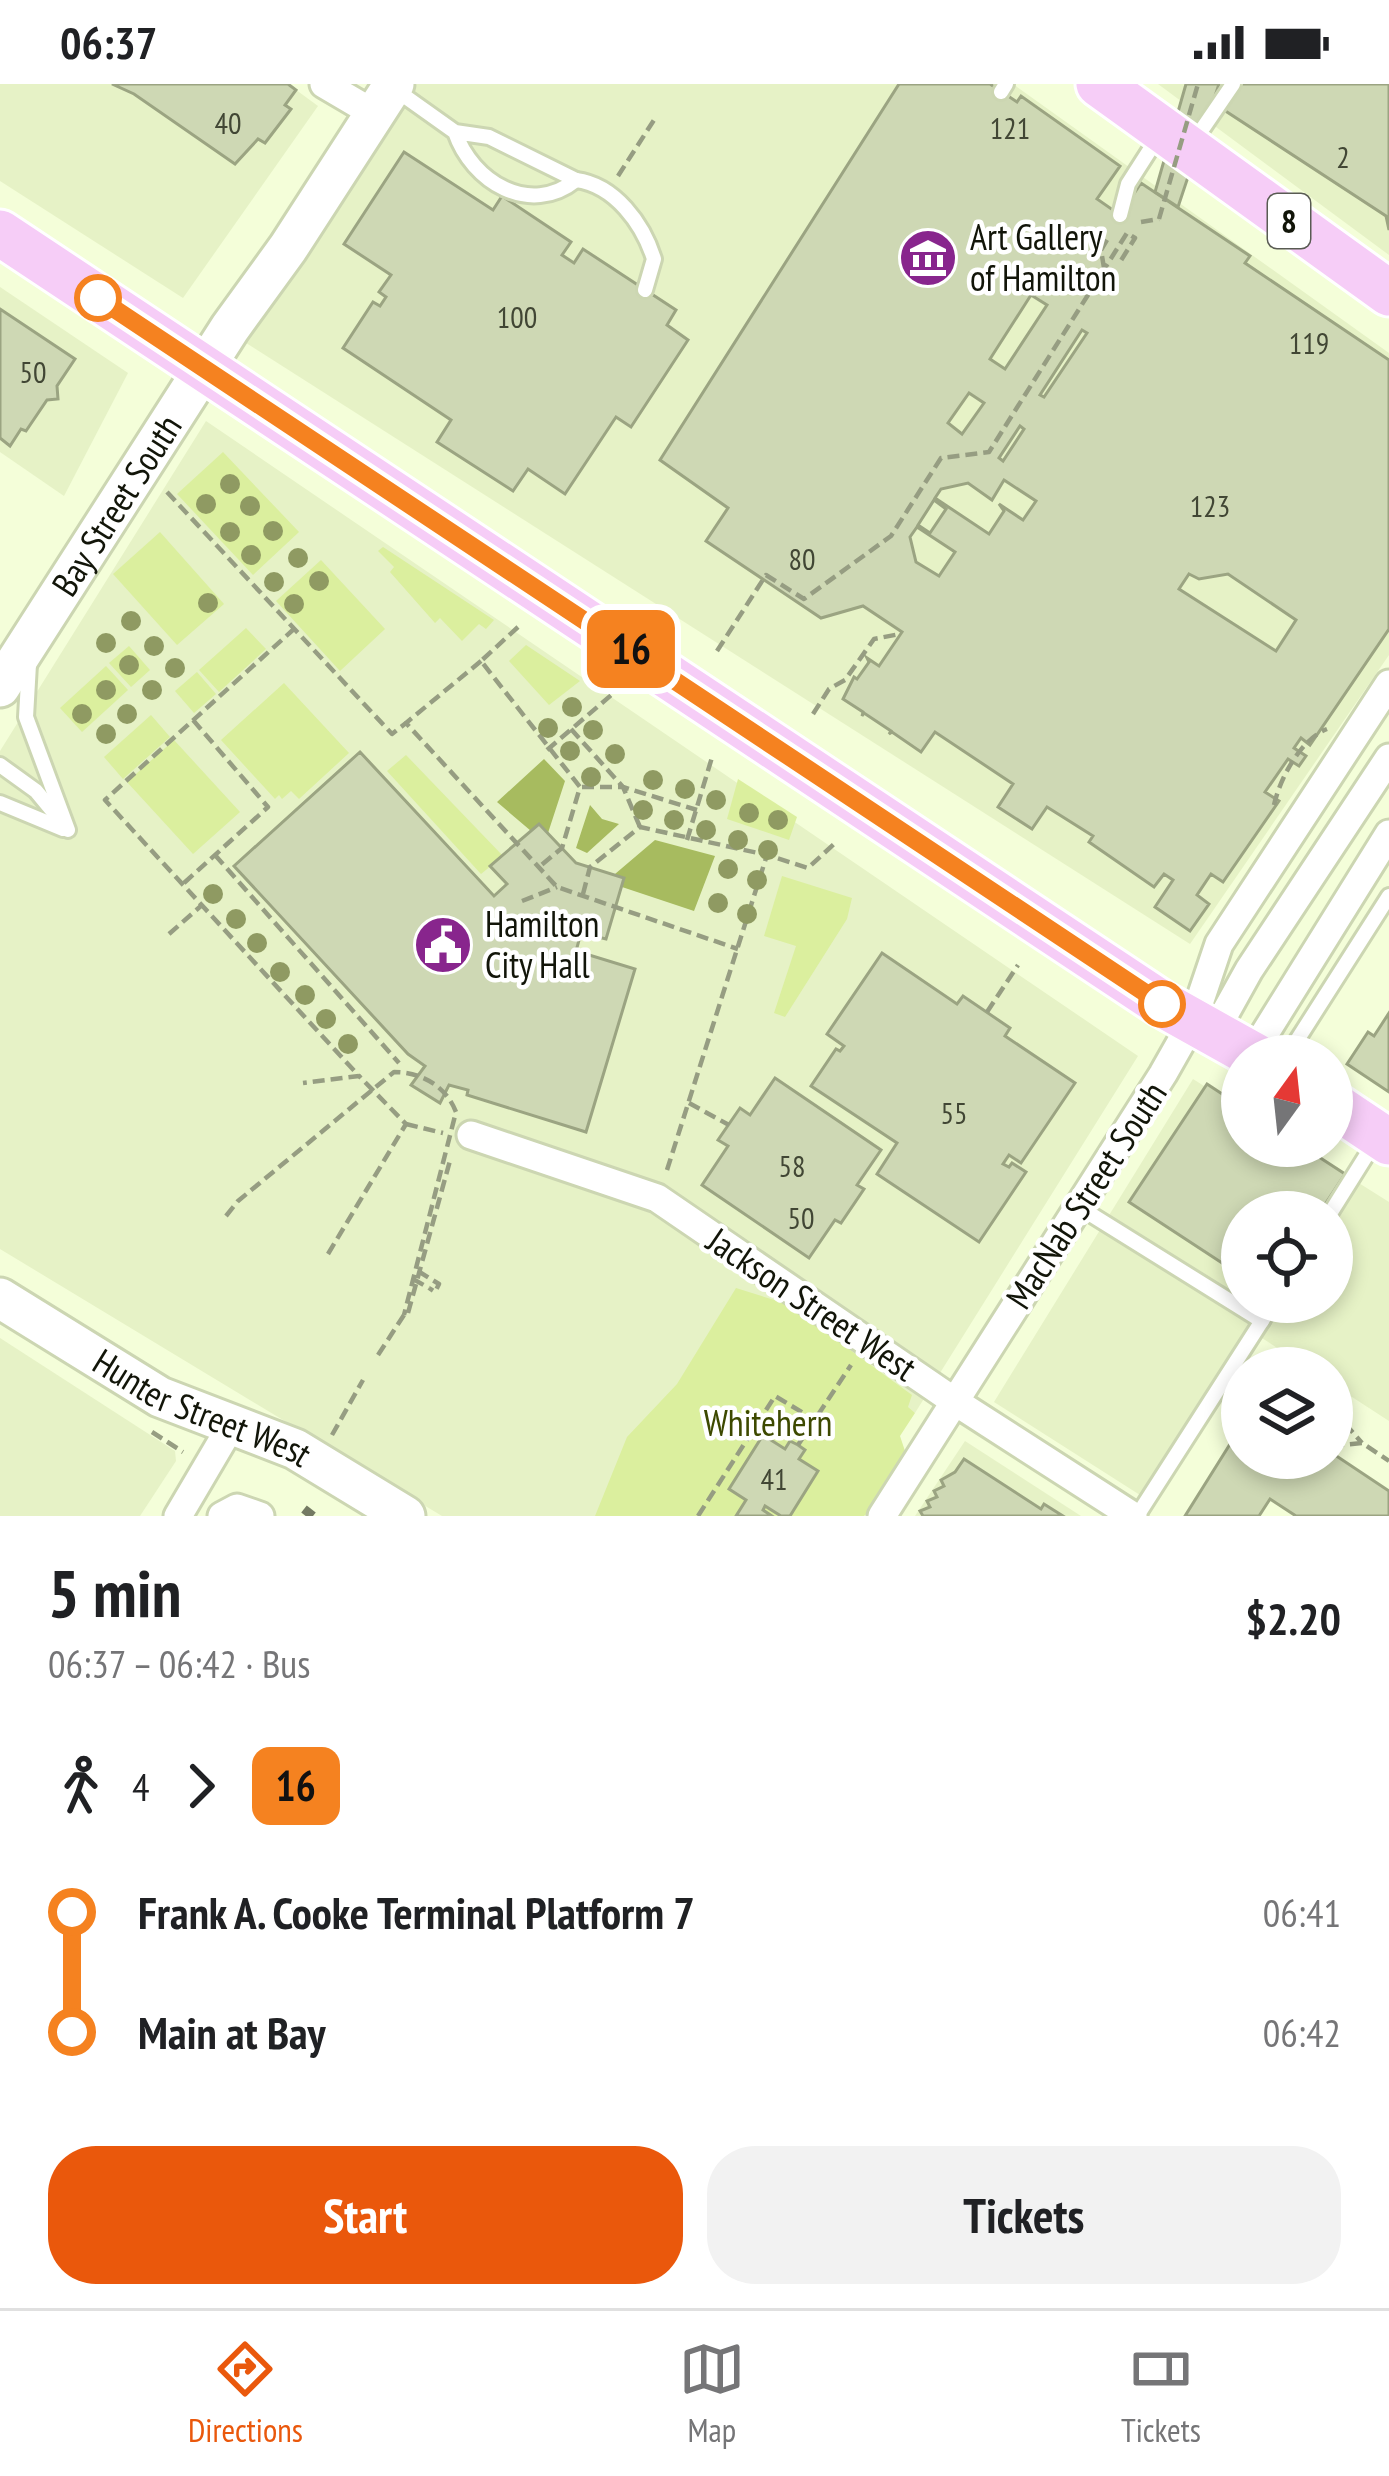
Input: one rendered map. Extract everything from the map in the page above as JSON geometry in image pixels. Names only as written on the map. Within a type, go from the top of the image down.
[{"type":"main road","name":"8","points":[[1099,84],[1389,293]]},
{"type":"main road","points":[[0,233],[1162,1004],[1221,1037]]},
{"type":"main road","points":[[1353,1118],[1384,1138]]},
{"type":"street","points":[[324,84],[387,95]]},
{"type":"street","name":"Bay Street South","points":[[0,687],[387,95]]},
{"type":"street","name":"MacNab Street South","points":[[1228,1035],[1219,944],[1389,684]]},
{"type":"street","name":"MacNab Street South","points":[[1231,1035],[1249,970],[1389,758]]},
{"type":"street","name":"MacNab Street South","points":[[1234,1035],[1389,834]]},
{"type":"street","name":"MacNab Street South","points":[[882,1516],[1079,1207],[1221,1050]]},
{"type":"street","name":"Jackson Street West","points":[[471,1136],[657,1198],[1127,1514]]},
{"type":"street","name":"Hunter Street West","points":[[0,1298],[160,1396],[317,1461],[405,1516]]},
{"type":"street","points":[[178,1516],[232,1426]]},
{"type":"street","points":[[223,1516],[237,1508],[260,1516]]},
{"type":"lane","points":[[1120,215],[1128,184],[1233,84]]},
{"type":"lane","points":[[387,95],[455,132],[489,136],[608,193],[624,206],[648,241],[654,259],[645,290]]},
{"type":"lane","points":[[455,132],[460,147],[478,169],[518,194],[545,198],[576,180]]},
{"type":"lane","points":[[30,641],[26,717],[68,830]]},
{"type":"lane","points":[[0,765],[36,791],[68,830]]},
{"type":"lane","points":[[0,803],[68,830]]},
{"type":"lane","points":[[1300,1035],[1389,896]]},
{"type":"lane","points":[[1346,1191],[1384,1138]]},
{"type":"lane","points":[[1079,1207],[1221,1295]]},
{"type":"lane","points":[[1127,1514],[1261,1323]]},
{"type":"path","points":[[1159,219],[1198,84]]},
{"type":"path","points":[[608,193],[654,120]]},
{"type":"path","points":[[717,651],[766,575],[803,599],[892,536],[941,458],[989,452],[1127,233],[1135,238],[1120,262]]},
{"type":"path","points":[[1104,268],[1101,250],[1110,235]]},
{"type":"path","points":[[167,492],[392,734],[518,627]]},
{"type":"path","points":[[295,628],[105,800],[406,1124],[457,1137],[406,1314],[378,1355]]},
{"type":"path","points":[[813,714],[874,639],[900,634]]},
{"type":"path","points":[[481,662],[580,787],[622,787],[697,810]]},
{"type":"path","points":[[547,750],[616,691]]},
{"type":"path","points":[[183,884],[268,807],[193,720]]},
{"type":"path","points":[[406,723],[556,887],[737,949]]},
{"type":"path","points":[[571,729],[622,787],[640,827]]},
{"type":"path","points":[[687,839],[713,754]]},
{"type":"path","points":[[539,867],[562,848],[580,787]]},
{"type":"path","points":[[640,827],[808,868],[834,844]]},
{"type":"path","points":[[582,895],[590,867],[640,827]]},
{"type":"path","points":[[215,855],[399,1063]]},
{"type":"path","points":[[657,1198],[766,855]]},
{"type":"path","points":[[522,901],[556,887]]},
{"type":"path","points":[[170,934],[202,905]]},
{"type":"path","points":[[987,1012],[1018,965]]},
{"type":"path","points":[[226,1216],[394,1072],[414,1072],[450,1095],[456,1112],[406,1314]]},
{"type":"path","points":[[302,1083],[358,1076]]},
{"type":"path","points":[[689,1103],[729,1125]]},
{"type":"path","points":[[328,1255],[406,1124]]},
{"type":"path","points":[[413,1279],[435,1292],[439,1284],[418,1271]]},
{"type":"path","points":[[798,1445],[867,1341]]},
{"type":"path","points":[[317,1461],[362,1381]]},
{"type":"path","points":[[698,1516],[776,1396],[815,1420]]},
{"type":"path","points":[[1353,1433],[1389,1461]]},
{"type":"path","points":[[1353,1444],[1362,1443]]},
{"type":"shaded area","points":[[0,84],[288,84],[318,106],[183,298],[0,181]]},
{"type":"shaded area","points":[[417,84],[1013,84],[1389,353],[1389,655],[1190,944],[243,341]]},
{"type":"shaded area","points":[[1158,84],[1389,84],[1389,255]]},
{"type":"shaded area","points":[[0,287],[128,373],[64,496],[0,452]]},
{"type":"shaded area","points":[[206,421],[1138,1056],[915,1413],[740,1294],[604,1516],[442,1516],[0,1249],[0,751]]},
{"type":"shaded area","points":[[544,759],[565,781],[548,833],[539,824],[531,831],[497,802]]},
{"type":"shaded area","points":[[590,805],[602,819],[619,824],[587,853],[576,848]]},
{"type":"shaded area","points":[[655,840],[715,856],[694,911],[622,887],[624,878],[615,874]]},
{"type":"shaded area","points":[[1193,1079],[1221,1097],[1221,1167],[1333,1167],[1389,1202],[1389,1421],[1353,1398],[1353,1347],[1276,1347],[1262,1338],[1256,1347],[1221,1347],[1221,1399],[1151,1502],[994,1402]]},
{"type":"shaded area","points":[[0,1338],[175,1451],[176,1461],[140,1516],[0,1516]]},
{"type":"shaded area","points":[[965,1441],[1081,1516],[915,1516]]},
{"type":"green space","points":[[223,452],[299,532],[253,575],[177,494]]},
{"type":"green space","points":[[160,532],[224,604],[177,645],[113,574]]},
{"type":"green space","points":[[383,547],[494,620],[486,629],[479,624],[462,641],[440,618],[435,623],[390,572],[394,567],[378,551]]},
{"type":"green space","points":[[321,560],[385,629],[340,671],[276,601]]},
{"type":"green space","points":[[246,628],[266,649],[219,692],[199,670]]},
{"type":"green space","points":[[526,645],[580,681],[549,705],[509,661]]},
{"type":"green space","points":[[129,646],[150,670],[131,687],[109,663]]},
{"type":"green space","points":[[106,666],[128,690],[82,732],[60,708]]},
{"type":"green space","points":[[197,672],[216,694],[194,713],[175,691]]},
{"type":"green space","points":[[284,683],[349,753],[299,799],[291,791],[275,799],[221,740]]},
{"type":"green space","points":[[151,715],[170,737],[123,779],[104,757]]},
{"type":"green space","points":[[174,740],[240,812],[193,854],[127,782]]},
{"type":"green space","points":[[406,755],[503,856],[481,874],[387,771]]},
{"type":"green space","points":[[738,779],[797,817],[789,840],[727,819]]},
{"type":"green space","points":[[782,876],[852,898],[847,919],[785,1017],[774,1013],[796,946],[764,936]]},
{"type":"green space","name":"Whitehern","points":[[736,1288],[787,1304],[912,1395],[908,1407],[915,1413],[900,1436],[906,1454],[888,1496],[864,1516],[595,1516],[627,1437],[677,1384]]},
{"type":"building","points":[[112,84],[288,84],[296,90],[285,105],[291,109],[265,143],[258,139],[235,164],[134,94]]},
{"type":"building","points":[[899,84],[990,84],[1017,102],[1021,96],[1120,166],[1097,199],[1120,215],[1141,183],[1250,256],[1245,263],[1389,360],[1389,629],[1310,745],[1301,738],[1294,748],[1306,756],[1299,766],[1288,759],[1265,792],[1279,801],[1223,882],[1211,874],[1197,895],[1209,904],[1190,931],[1155,907],[1173,880],[1164,874],[1154,887],[1089,842],[1093,836],[1047,807],[1032,829],[998,807],[1013,784],[935,732],[921,752],[864,713],[862,716],[863,712],[843,699],[854,677],[869,662],[867,658],[879,666],[902,632],[863,606],[821,618],[706,541],[728,508],[660,460]],"holes":[[[1031,295],[1047,305],[1005,369],[990,359]],[[1082,330],[1087,333],[1044,397],[1040,395]],[[969,393],[984,403],[962,434],[948,423]],[[1020,426],[1024,429],[1003,461],[999,458]],[[1004,480],[1036,501],[1023,520],[999,504],[1004,511],[989,534],[935,498],[941,489],[968,483],[992,500]],[[934,500],[946,509],[930,533],[918,525]],[[917,527],[955,552],[939,576],[916,562],[910,537]],[[1189,574],[1199,579],[1228,574],[1296,620],[1276,651],[1179,589]]]},
{"type":"building","points":[[1186,84],[1219,84],[1178,207],[1155,192]]},
{"type":"building","points":[[1241,84],[1389,84],[1389,230],[1386,216],[1224,110]]},
{"type":"building","points":[[404,152],[493,210],[502,196],[571,242],[562,255],[574,263],[583,249],[676,310],[667,325],[688,340],[631,427],[616,417],[565,494],[528,469],[513,491],[437,442],[451,420],[343,348],[373,302],[380,306],[386,297],[379,292],[391,275],[344,244]]},
{"type":"building","points":[[0,309],[75,359],[57,386],[58,399],[47,400],[10,446],[0,438]]},
{"type":"building","name":"Hamilton City Hall","points":[[360,752],[494,896],[507,884],[490,866],[539,824],[576,863],[624,878],[606,939],[581,933],[576,951],[635,969],[586,1132],[467,1095],[468,1090],[449,1085],[440,1103],[411,1085],[425,1066],[408,1054],[234,866]]},
{"type":"building","points":[[882,953],[957,1004],[963,996],[1010,1028],[1005,1036],[1075,1083],[1021,1163],[1009,1155],[1003,1164],[1009,1167],[1012,1163],[1026,1172],[979,1242],[877,1174],[897,1143],[811,1086],[836,1049],[844,1046],[827,1034]]},
{"type":"building","points":[[1389,1013],[1389,1092],[1353,1068],[1353,1055],[1368,1032],[1374,1036]]},
{"type":"building","points":[[775,1078],[881,1150],[857,1185],[864,1189],[809,1258],[702,1185],[728,1146],[718,1140],[740,1108],[750,1115]]},
{"type":"building","points":[[1207,1084],[1221,1093],[1221,1167],[1334,1167],[1345,1174],[1334,1191],[1221,1191],[1221,1262],[1129,1202]]},
{"type":"building","points":[[763,1435],[785,1449],[790,1441],[798,1445],[805,1450],[799,1459],[818,1471],[790,1516],[765,1506],[763,1510],[772,1516],[736,1516],[746,1500],[729,1489]]},
{"type":"building","points":[[964,1459],[1041,1509],[1044,1504],[1063,1516],[923,1516],[920,1511],[930,1507],[927,1501],[937,1497],[934,1491],[944,1486],[941,1480]]},
{"type":"building","points":[[1221,1459],[1221,1479],[1353,1479],[1353,1467],[1389,1491],[1389,1516],[1296,1516],[1270,1499],[1259,1516],[1185,1516]]},
{"type":"railway","points":[[304,1509],[313,1516]]},
{"type":"bus line","name":"16","points":[[98,298],[1162,1004]]},
{"type":"place","name":"Art Gallery of Hamilton","points":[[928,258]]},
{"type":"place","name":"Hamilton City Hall","points":[[443,945]]}]
